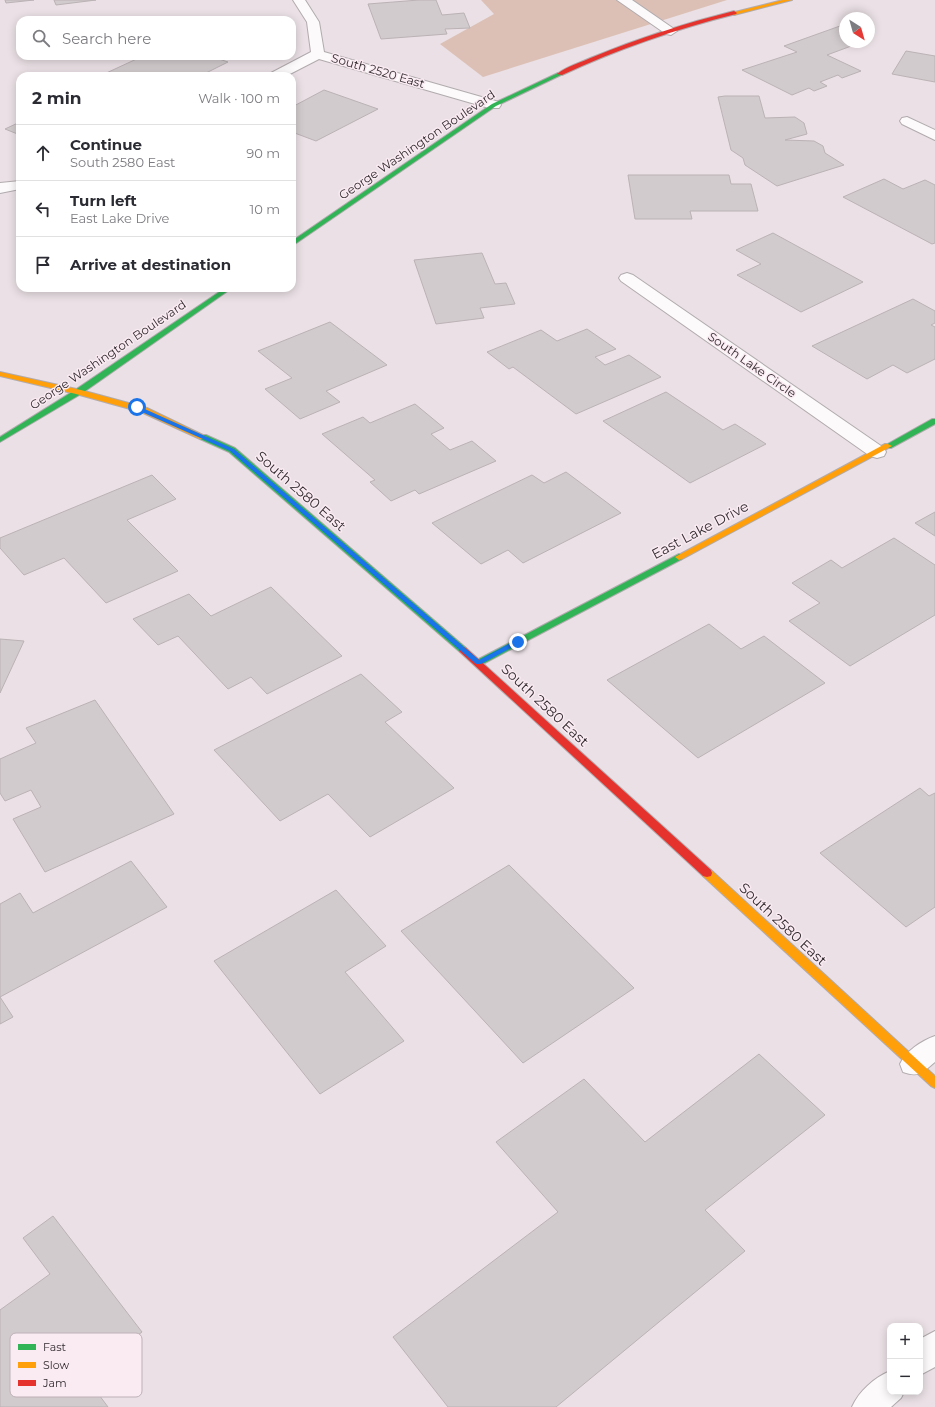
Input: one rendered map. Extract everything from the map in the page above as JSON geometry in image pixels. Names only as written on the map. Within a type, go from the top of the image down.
[{"type":"street","name":"South 2520 East","points":[[299,0],[313,22],[318,54],[494,105]]},
{"type":"street","points":[[623,0],[670,31]]},
{"type":"street","name":"George Washington Boulevard","points":[[296,241],[494,105],[585,62],[670,31],[705,20],[789,0]]},
{"type":"street","points":[[284,72],[318,54]]},
{"type":"street","points":[[907,121],[935,136]]},
{"type":"street","points":[[0,188],[16,186]]},
{"type":"street","name":"South Lake Circle","points":[[627,278],[877,452]]},
{"type":"street","name":"George Washington Boulevard","points":[[0,440],[78,392],[223,292]]},
{"type":"street","name":"South 2580 East","points":[[0,374],[78,392],[144,410],[232,450],[478,663],[935,1083]]},
{"type":"street","name":"East Lake Drive","points":[[478,663],[935,421]]},
{"type":"street","points":[[913,1064],[935,1047]]},
{"type":"street","points":[[921,1359],[935,1346]]},
{"type":"street","points":[[868,1407],[887,1390]]},
{"type":"shaded area","points":[[481,0],[727,0],[483,77],[440,44],[494,14]]},
{"type":"building","points":[[5,0],[34,0],[6,3]]},
{"type":"building","points":[[54,0],[96,0],[56,5]]},
{"type":"building","points":[[436,0],[442,15],[464,13],[470,28],[445,29],[447,34],[381,39],[368,4]]},
{"type":"building","points":[[839,26],[839,48],[846,48],[827,55],[861,71],[842,78],[838,75],[820,82],[827,86],[814,91],[809,88],[792,95],[742,70],[797,52],[784,46]]},
{"type":"building","points":[[906,51],[935,56],[935,82],[892,74]]},
{"type":"building","points":[[134,60],[222,60],[228,62],[208,72],[108,72]]},
{"type":"building","points":[[324,90],[378,109],[316,141],[296,134],[296,105]]},
{"type":"building","points":[[759,96],[765,118],[795,117],[804,123],[807,134],[785,140],[814,141],[823,146],[825,153],[844,165],[777,186],[745,165],[743,158],[731,150],[718,97]]},
{"type":"building","points":[[16,124],[16,133],[5,129]]},
{"type":"building","points":[[628,175],[729,175],[731,184],[751,184],[758,211],[690,211],[692,219],[635,219]]},
{"type":"building","points":[[884,179],[903,189],[925,180],[935,185],[935,243],[932,244],[843,197]]},
{"type":"building","points":[[773,233],[863,282],[801,312],[737,275],[761,264],[736,250]]},
{"type":"building","points":[[482,253],[495,284],[506,283],[515,304],[480,308],[484,318],[436,324],[414,260]]},
{"type":"building","points":[[913,299],[935,311],[935,323],[931,325],[935,327],[935,359],[907,373],[893,365],[867,379],[812,346]]},
{"type":"building","points":[[330,322],[387,365],[326,391],[340,402],[300,419],[265,389],[292,378],[258,351]]},
{"type":"building","points":[[587,329],[616,349],[595,357],[605,365],[629,355],[661,377],[576,414],[513,367],[509,369],[487,352],[541,330],[557,341]]},
{"type":"building","points":[[666,392],[723,430],[735,424],[766,444],[690,483],[603,421]]},
{"type":"building","points":[[415,404],[444,428],[431,434],[450,450],[472,441],[496,461],[419,494],[415,490],[391,501],[370,482],[375,480],[322,434],[363,417],[370,423]]},
{"type":"building","points":[[566,472],[621,513],[523,563],[508,550],[481,564],[432,523],[532,475],[544,483]]},
{"type":"building","points":[[152,475],[176,499],[127,520],[178,571],[106,603],[64,558],[24,575],[0,548],[0,538]]},
{"type":"building","points":[[935,512],[935,536],[915,523]]},
{"type":"building","points":[[894,538],[935,565],[935,615],[850,666],[789,621],[820,603],[792,583],[831,560],[842,568]]},
{"type":"building","points":[[271,587],[342,656],[267,694],[251,677],[228,689],[178,636],[158,645],[133,619],[189,594],[211,616]]},
{"type":"building","points":[[709,624],[741,649],[764,636],[825,683],[698,758],[607,680]]},
{"type":"building","points":[[0,639],[24,641],[0,693]]},
{"type":"building","points":[[361,674],[402,712],[385,722],[454,788],[370,837],[328,794],[280,821],[214,750]]},
{"type":"building","points":[[95,700],[174,814],[45,872],[13,819],[41,807],[31,790],[5,801],[0,793],[0,759],[36,743],[26,728]]},
{"type":"building","points":[[920,788],[929,796],[935,793],[935,907],[906,927],[820,853]]},
{"type":"building","points":[[131,861],[167,907],[0,997],[0,904],[20,893],[33,913]]},
{"type":"building","points":[[509,865],[634,988],[523,1063],[401,931]]},
{"type":"building","points":[[336,890],[386,946],[345,972],[404,1041],[320,1094],[214,961]]},
{"type":"building","points":[[0,997],[13,1017],[0,1024]]},
{"type":"building","points":[[759,1054],[825,1115],[705,1210],[745,1251],[556,1407],[448,1407],[393,1337],[558,1212],[496,1142],[584,1079],[645,1142]]},
{"type":"building","points":[[53,1216],[142,1332],[10,1333],[10,1397],[101,1397],[108,1407],[0,1407],[0,1310],[50,1274],[23,1238]]},
{"type":"traffic: fast","points":[[296,241],[494,105],[560,74]]},
{"type":"traffic: fast","points":[[0,440],[78,392],[223,292]]},
{"type":"traffic: fast","points":[[888,446],[935,421]]},
{"type":"traffic: fast","points":[[203,437],[232,450],[463,650]]},
{"type":"traffic: fast","points":[[478,663],[679,557]]},
{"type":"traffic: slow","points":[[734,13],[789,0]]},
{"type":"traffic: slow","points":[[0,374],[78,392],[144,410],[203,437]]},
{"type":"traffic: slow","points":[[679,557],[888,446]]},
{"type":"traffic: slow","points":[[707,873],[935,1083]]},
{"type":"traffic: jam","points":[[560,74],[602,55],[646,39],[734,13]]},
{"type":"traffic: jam","points":[[463,650],[707,873]]},
{"type":"route","points":[[137,407],[232,450],[478,663],[518,642]]}]
